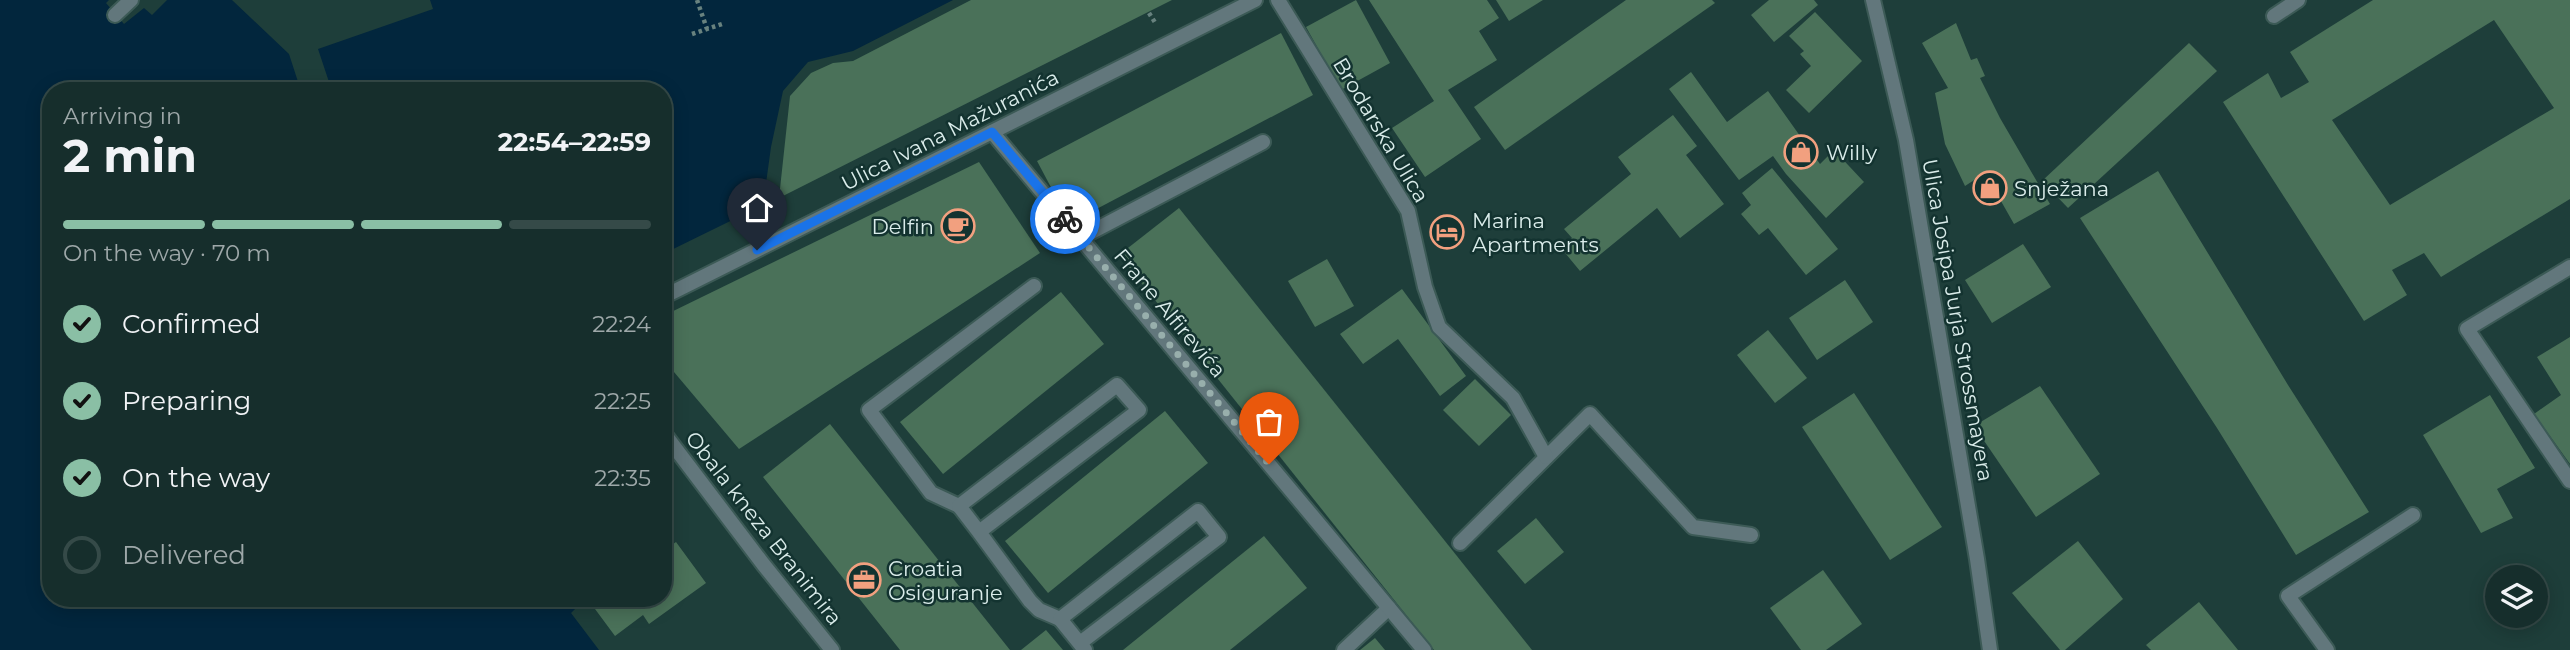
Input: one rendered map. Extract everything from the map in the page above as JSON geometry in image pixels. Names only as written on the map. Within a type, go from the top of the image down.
[{"type":"street","points":[[115,15],[131,0]]},
{"type":"street","name":"Ulica Ivana Mažuranića","points":[[672,292],[1255,0]]},
{"type":"street","name":"Brodarska Ulica","points":[[1278,0],[1408,211],[1425,287],[1439,327],[1513,398],[1546,457]]},
{"type":"street","name":"Ulica Josipa Jurja Strossmayera","points":[[1873,0],[1906,140],[1990,650]]},
{"type":"street","points":[[2274,16],[2298,0]]},
{"type":"street","name":"Frane Alfirevića","points":[[992,132],[1424,650]]},
{"type":"street","points":[[1080,238],[1263,142]]},
{"type":"street","points":[[2570,267],[2467,329],[2570,481]]},
{"type":"street","points":[[1034,286],[869,410],[931,493],[959,506],[1030,601],[1040,610],[1060,619],[1083,647],[1219,537],[1198,511],[1060,619]]},
{"type":"street","points":[[959,506],[1117,386],[1139,410],[979,532]]},
{"type":"street","points":[[1460,543],[1590,414],[1693,527],[1751,535]]},
{"type":"street","name":"Obala kneza Branimira","points":[[672,444],[832,650]]},
{"type":"street","points":[[2327,650],[2288,596],[2413,515]]},
{"type":"street","points":[[1345,650],[1389,608]]},
{"type":"path","points":[[697,0],[707,29]]},
{"type":"path","points":[[692,34],[722,24]]},
{"type":"water","points":[[0,0],[109,0],[106,3],[124,24],[144,8],[152,15],[167,0],[232,0],[289,54],[298,82],[42,82],[42,607],[577,607],[571,613],[599,650],[0,650]]},
{"type":"water","points":[[430,0],[953,0],[853,51],[808,62],[783,91],[771,147],[763,205],[672,250],[672,82],[329,82],[318,49],[433,9]]},
{"type":"building","points":[[971,0],[1172,0],[779,198],[790,96],[811,73],[833,63],[853,61]]},
{"type":"building","points":[[1356,0],[1390,63],[1341,90],[1306,27]]},
{"type":"building","points":[[1369,0],[1487,0],[1499,18],[1479,31],[1497,60],[1448,90],[1481,139],[1425,177],[1392,128],[1434,101]]},
{"type":"building","points":[[1496,0],[1543,0],[1509,21]]},
{"type":"building","points":[[1626,0],[1712,0],[1715,3],[1505,150],[1474,107]]},
{"type":"building","points":[[1769,0],[1814,0],[1818,5],[1774,42],[1751,15]]},
{"type":"building","points":[[2373,0],[2570,0],[2570,199],[2441,277],[2424,253],[2392,270],[2407,295],[2364,321],[2223,102],[2268,73],[2281,98],[2309,82],[2290,52]],"holes":[[[2494,20],[2554,108],[2390,205],[2332,120]]]},
{"type":"building","points":[[1815,12],[1862,61],[1809,113],[1786,90],[1811,66],[1800,54],[1804,51],[1789,36]]},
{"type":"building","points":[[1956,23],[1971,60],[1977,58],[1985,76],[1980,78],[2000,118],[2050,204],[2014,224],[1985,173],[1965,186],[1945,144],[1935,93],[1948,88],[1922,43]]},
{"type":"building","points":[[1281,33],[1313,95],[1070,223],[1037,161]]},
{"type":"building","points":[[2189,43],[2217,71],[2068,208],[2042,181]]},
{"type":"building","points":[[1691,72],[1727,122],[1768,91],[1820,164],[1834,150],[1864,182],[1826,218],[1773,156],[1739,180],[1669,89]]},
{"type":"building","points":[[1673,115],[1697,146],[1686,155],[1724,204],[1680,238],[1657,208],[1580,271],[1561,248],[1572,238],[1564,229],[1631,174],[1618,157]]},
{"type":"building","points":[[979,162],[1040,253],[739,449],[672,370],[672,312]]},
{"type":"building","points":[[1772,168],[1838,249],[1806,275],[1768,228],[1759,235],[1741,214],[1751,205],[1742,193]]},
{"type":"building","points":[[2158,171],[2369,512],[2296,555],[2080,218]]},
{"type":"building","points":[[1179,208],[1532,650],[1434,650],[1119,255]]},
{"type":"building","points":[[2023,244],[2051,287],[1992,323],[1965,280]]},
{"type":"building","points":[[1327,259],[1354,306],[1315,327],[1288,281]]},
{"type":"building","points":[[1845,280],[1873,322],[1817,360],[1789,318]]},
{"type":"building","points":[[1402,289],[1466,376],[1440,396],[1398,339],[1363,364],[1340,334]]},
{"type":"building","points":[[1061,292],[1104,344],[943,474],[900,422]]},
{"type":"building","points":[[1768,330],[1807,378],[1775,403],[1737,355]]},
{"type":"building","points":[[2570,337],[2570,464],[2534,414],[2561,395],[2537,357]]},
{"type":"building","points":[[1475,379],[1511,415],[1479,446],[1443,410]]},
{"type":"building","points":[[2040,386],[2100,474],[2036,517],[1974,426]]},
{"type":"building","points":[[1854,393],[1942,527],[1890,560],[1802,427]]},
{"type":"building","points":[[2490,395],[2535,468],[2497,489],[2513,518],[2481,533],[2423,435]]},
{"type":"building","points":[[1165,411],[1208,463],[1048,593],[1005,541]]},
{"type":"building","points":[[830,424],[1010,650],[900,650],[763,477]]},
{"type":"building","points":[[1536,518],[1564,552],[1525,584],[1497,551]]},
{"type":"building","points":[[1264,536],[1307,588],[1230,650],[1123,650]]},
{"type":"building","points":[[2078,541],[2123,599],[2065,650],[2060,650],[2012,593]]},
{"type":"building","points":[[676,542],[706,583],[649,624],[643,615],[615,636],[595,609],[598,607],[672,607],[672,545]]},
{"type":"building","points":[[1823,570],[1862,624],[1826,650],[1801,650],[1770,608]]},
{"type":"building","points":[[2199,602],[2238,650],[2151,650],[2146,645]]},
{"type":"building","points":[[1046,630],[1063,650],[1021,650]]},
{"type":"building","points":[[1375,638],[1385,650],[1360,650]]},
{"type":"way so far","points":[[1065,219],[1269,464]]},
{"type":"place","name":"Willy","points":[[1801,152]]},
{"type":"place","name":"Snježana","points":[[1990,188]]},
{"type":"place","name":"Delfin","points":[[958,226]]},
{"type":"place","name":"Marina Apartments","points":[[1447,232]]},
{"type":"place","name":"Croatia Osiguranje","points":[[864,580]]},
{"type":"route","points":[[757,250],[992,132],[1065,219]]}]
